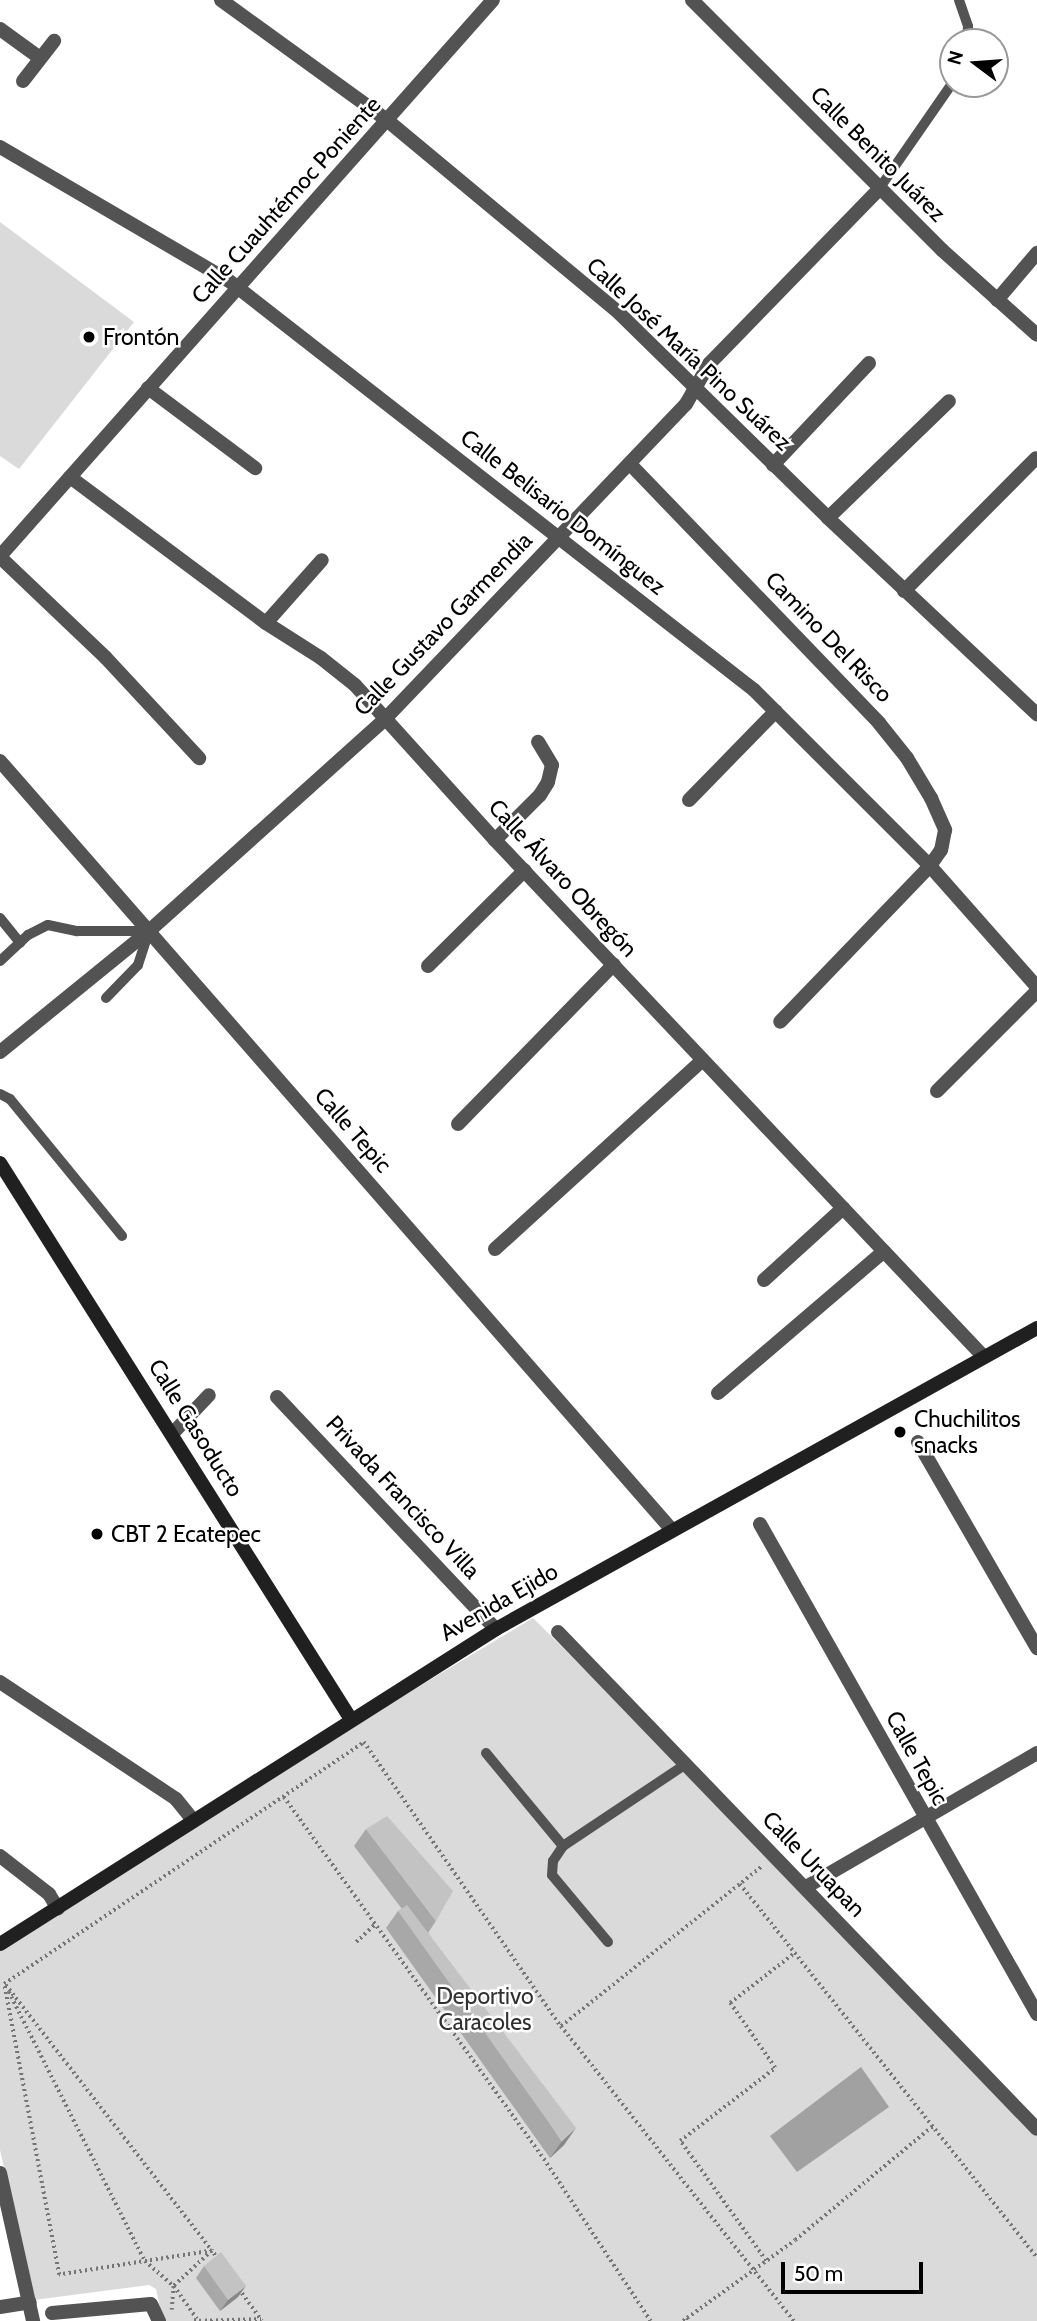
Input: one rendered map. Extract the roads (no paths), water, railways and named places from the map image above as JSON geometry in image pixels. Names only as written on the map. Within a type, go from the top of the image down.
[{"type":"main road","name":"Calle Gasoducto","points":[[0,1163],[173,1433],[350,1718]]},
{"type":"main road","name":"Avenida Ejido","points":[[0,1944],[350,1718],[496,1629],[1037,1328]]},
{"type":"street","name":"Calle José María Pino Suárez","points":[[221,0],[388,121],[619,313],[904,591],[1037,714]]},
{"type":"street","name":"Calle Cuauhtémoc Poniente","points":[[0,557],[493,0]]},
{"type":"street","name":"Calle Benito Juárez","points":[[692,0],[879,189],[1037,335]]},
{"type":"street","points":[[0,29],[40,58]]},
{"type":"street","points":[[23,81],[54,41]]},
{"type":"street","name":"Calle Belisario Domínguez","points":[[0,147],[237,287],[754,690],[930,866],[1037,989]]},
{"type":"street","name":"Calle Gustavo Garmendia","points":[[0,1052],[149,931],[385,719],[686,404],[709,364],[879,189]]},
{"type":"street","points":[[996,299],[1037,253]]},
{"type":"street","points":[[773,465],[869,363]]},
{"type":"street","points":[[148,388],[255,468]]},
{"type":"street","points":[[828,518],[948,401]]},
{"type":"street","points":[[904,591],[1036,458]]},
{"type":"street","name":"Camino Del Risco","points":[[630,464],[860,701],[907,758],[931,798],[945,830],[941,850],[930,866]]},
{"type":"street","name":"Calle Álvaro Obregón","points":[[70,477],[266,623],[337,670],[983,1356]]},
{"type":"street","points":[[0,557],[106,658],[199,758]]},
{"type":"street","points":[[266,623],[322,560]]},
{"type":"street","points":[[689,800],[776,711]]},
{"type":"street","points":[[495,840],[540,795],[548,782],[552,765],[538,742]]},
{"type":"street","name":"Calle Tepic","points":[[0,761],[672,1530]]},
{"type":"street","points":[[780,1022],[930,866]]},
{"type":"street","points":[[428,966],[525,870]]},
{"type":"street","points":[[458,1124],[614,964]]},
{"type":"street","points":[[937,1091],[1037,989]]},
{"type":"street","points":[[495,1250],[703,1059]]},
{"type":"street","points":[[764,1280],[843,1208]]},
{"type":"street","points":[[718,1393],[884,1251]]},
{"type":"street","points":[[173,1433],[209,1395]]},
{"type":"street","name":"Privada Francisco Villa","points":[[277,1398],[496,1629]]},
{"type":"street","points":[[918,1442],[1037,1648]]},
{"type":"street","name":"Calle Tepic","points":[[760,1524],[1037,2014]]},
{"type":"street","name":"Calle Uruapan","points":[[558,1632],[1037,2129]]},
{"type":"street","points":[[0,1682],[176,1799],[194,1821]]},
{"type":"street","points":[[806,1887],[1037,1754]]},
{"type":"street","points":[[0,1856],[49,1894],[58,1909]]},
{"type":"street","points":[[0,2173],[33,2321]]},
{"type":"street","points":[[0,2307],[30,2302]]},
{"type":"street","points":[[52,2312],[147,2304],[154,2306],[159,2321]]},
{"type":"lane","points":[[958,0],[968,28]]},
{"type":"lane","points":[[879,189],[942,98]]},
{"type":"lane","points":[[0,918],[20,943]]},
{"type":"lane","points":[[0,961],[39,927],[48,925],[77,931],[149,931],[138,965],[106,998]]},
{"type":"lane","points":[[0,1094],[10,1099],[122,1236]]},
{"type":"lane","points":[[486,1753],[564,1846]]},
{"type":"lane","points":[[608,1942],[551,1875],[553,1861],[564,1846],[686,1764]]},
{"type":"place","name":"Frontón","points":[[89,337]]},
{"type":"place","name":"Chuchilitos snacks","points":[[900,1432]]},
{"type":"place","name":"CBT 2 Ecatepec","points":[[97,1534]]},
{"type":"park label","name":"Deportivo Caracoles","points":[[485,2009]]}]
